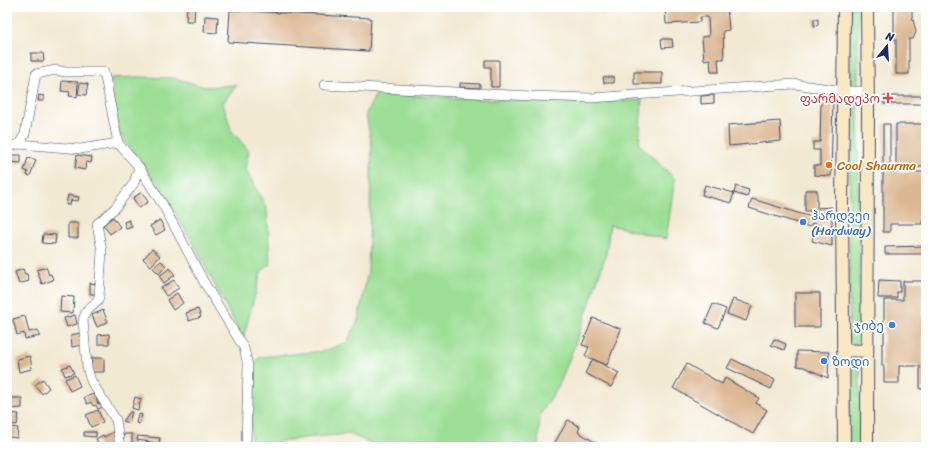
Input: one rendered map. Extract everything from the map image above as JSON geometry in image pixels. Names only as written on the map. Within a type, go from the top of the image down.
[{"type":"main road","points":[[844,7],[842,205],[844,447]]},
{"type":"main road","points":[[866,7],[868,91],[867,447]]},
{"type":"main road","points":[[843,350],[867,351]]},
{"type":"street","points":[[19,144],[26,134],[36,74],[56,70],[65,72],[104,72],[118,143],[139,167],[163,206],[205,284],[244,348],[248,366],[246,447]]},
{"type":"street","points":[[324,85],[591,98],[794,84],[844,91],[868,91]]},
{"type":"street","points":[[7,147],[19,144],[80,149],[118,143]]},
{"type":"street","points":[[120,447],[116,420],[91,381],[87,368],[83,320],[86,312],[98,301],[99,297],[102,251],[97,224],[115,208],[125,196],[134,183],[139,167]]},
{"type":"green space","points":[[603,7],[647,7],[647,14],[602,13]]},
{"type":"green space","points":[[850,7],[858,7],[858,87],[850,87]]},
{"type":"green space","points":[[111,78],[174,78],[205,87],[237,85],[223,103],[231,130],[249,151],[245,168],[267,209],[270,264],[261,272],[243,339],[192,241],[159,187],[118,132]]},
{"type":"green space","points":[[376,94],[565,103],[642,100],[639,144],[675,179],[666,239],[610,225],[606,254],[582,326],[560,383],[540,415],[538,447],[381,447],[348,434],[303,438],[251,446],[252,365],[260,357],[325,351],[347,342],[358,321],[368,271],[372,146],[366,114]]},
{"type":"green space","points":[[850,97],[858,97],[859,339],[856,344],[852,344],[849,340]]},
{"type":"green space","points":[[853,358],[858,359],[860,363],[860,447],[850,447],[850,363]]},
{"type":"building","points":[[187,7],[195,8],[194,21],[186,21]]},
{"type":"building","points":[[665,7],[727,7],[729,30],[723,31],[724,59],[718,59],[719,72],[711,72],[710,59],[704,60],[702,37],[709,36],[708,17],[700,17],[700,22],[666,24]]},
{"type":"building","points":[[894,7],[914,7],[912,15],[916,32],[913,39],[909,39],[909,74],[896,74]]},
{"type":"building","points":[[230,10],[371,18],[369,51],[228,42]]},
{"type":"building","points":[[205,16],[218,17],[217,33],[204,32]]},
{"type":"building","points":[[814,19],[818,19],[818,25],[814,26]]},
{"type":"building","points":[[661,39],[672,39],[673,47],[662,48]]},
{"type":"building","points":[[31,53],[43,53],[44,61],[31,61]]},
{"type":"building","points":[[485,60],[499,60],[499,87],[491,87],[491,67],[485,67]]},
{"type":"building","points":[[634,72],[662,72],[662,84],[634,84]]},
{"type":"building","points":[[603,77],[614,77],[614,83],[604,83]]},
{"type":"building","points":[[62,81],[78,82],[77,97],[69,96],[70,92],[61,91]]},
{"type":"building","points":[[80,83],[88,84],[86,95],[78,94]]},
{"type":"building","points":[[460,83],[480,84],[480,88],[460,87]]},
{"type":"building","points":[[39,95],[44,96],[44,101],[38,101]]},
{"type":"building","points":[[714,95],[714,103],[701,104],[701,96]]},
{"type":"building","points":[[884,96],[926,96],[926,104],[884,104]]},
{"type":"building","points":[[821,99],[833,99],[831,176],[814,175],[814,165],[820,166],[820,150],[813,150],[813,142],[820,142]]},
{"type":"building","points":[[780,121],[781,141],[729,146],[728,125]]},
{"type":"building","points":[[883,124],[890,124],[890,172],[926,172],[926,221],[922,221],[922,224],[890,224],[890,232],[883,232]]},
{"type":"building","points":[[896,124],[926,124],[926,167],[896,167]]},
{"type":"building","points":[[7,155],[21,155],[21,163],[7,162]]},
{"type":"building","points":[[77,155],[92,157],[91,163],[86,162],[85,170],[75,168]]},
{"type":"building","points":[[28,158],[36,160],[30,176],[27,175],[28,172],[24,170]]},
{"type":"building","points":[[705,185],[734,193],[731,203],[702,195]]},
{"type":"building","points":[[736,186],[749,190],[747,197],[734,193]]},
{"type":"building","points":[[805,190],[817,190],[817,208],[832,207],[831,228],[812,223],[810,227],[749,208],[752,199],[818,219],[817,211],[805,211]]},
{"type":"building","points":[[142,192],[148,202],[139,208],[133,198]]},
{"type":"building","points":[[68,195],[79,197],[78,201],[71,200],[70,205],[66,205]]},
{"type":"building","points":[[113,217],[120,227],[110,234],[103,225]]},
{"type":"building","points":[[129,220],[132,227],[126,229],[124,222]]},
{"type":"building","points":[[160,220],[165,230],[156,235],[150,226]]},
{"type":"building","points":[[68,223],[78,223],[78,238],[68,238]]},
{"type":"building","points":[[814,232],[832,235],[832,246],[812,241]]},
{"type":"building","points":[[43,234],[56,235],[55,244],[42,243]]},
{"type":"building","points":[[926,246],[926,254],[885,254],[885,247]]},
{"type":"building","points":[[152,249],[160,256],[151,266],[143,259]]},
{"type":"building","points":[[161,261],[166,266],[159,274],[153,268]]},
{"type":"building","points":[[46,267],[53,280],[42,284],[37,270]]},
{"type":"building","points":[[170,268],[175,275],[164,283],[159,276]]},
{"type":"building","points":[[23,269],[25,274],[27,274],[29,281],[19,284],[15,272]]},
{"type":"building","points":[[174,280],[179,288],[166,296],[161,288]]},
{"type":"building","points":[[879,280],[900,281],[900,292],[897,292],[897,298],[878,298]]},
{"type":"building","points":[[903,281],[923,281],[923,366],[926,366],[926,389],[920,389],[920,366],[899,366],[899,383],[884,383],[882,344],[884,343],[884,300],[903,300]]},
{"type":"building","points":[[90,283],[96,284],[96,294],[90,294]]},
{"type":"building","points":[[177,293],[183,303],[173,310],[167,300]]},
{"type":"building","points":[[795,293],[820,293],[820,327],[795,327]]},
{"type":"building","points":[[61,296],[74,297],[73,313],[60,312]]},
{"type":"building","points":[[733,299],[752,306],[746,321],[727,314]]},
{"type":"building","points":[[713,304],[726,309],[718,328],[705,323]]},
{"type":"building","points":[[198,309],[201,317],[189,321],[186,313]]},
{"type":"building","points":[[103,310],[108,322],[97,327],[92,315]]},
{"type":"building","points":[[75,315],[77,324],[67,327],[64,318]]},
{"type":"building","points":[[25,316],[29,332],[38,330],[40,336],[25,339],[24,333],[17,335],[13,319]]},
{"type":"building","points":[[593,318],[621,329],[607,365],[585,356],[589,347],[582,345]]},
{"type":"building","points":[[80,333],[82,345],[72,347],[71,335]]},
{"type":"building","points":[[109,334],[109,344],[98,344],[98,335]]},
{"type":"building","points":[[774,339],[786,344],[784,350],[771,345]]},
{"type":"building","points":[[797,351],[829,352],[828,378],[804,367],[797,366]]},
{"type":"building","points":[[30,356],[32,369],[19,372],[17,359]]},
{"type":"building","points":[[92,358],[104,358],[104,372],[91,372]]},
{"type":"building","points":[[593,359],[619,373],[611,387],[585,373]]},
{"type":"building","points":[[732,359],[775,380],[771,389],[727,368]]},
{"type":"building","points":[[687,364],[722,384],[725,378],[759,398],[756,403],[767,410],[753,434],[673,388]]},
{"type":"building","points":[[70,365],[74,373],[65,376],[62,368]]},
{"type":"building","points":[[75,375],[80,386],[70,391],[65,379]]},
{"type":"building","points":[[43,379],[49,388],[42,394],[35,385]]},
{"type":"building","points":[[95,394],[98,404],[101,402],[103,407],[98,409],[96,405],[93,406],[91,402],[87,404],[84,397]]},
{"type":"building","points":[[135,397],[141,399],[138,410],[132,408]]},
{"type":"building","points":[[11,398],[22,398],[22,408],[11,409]]},
{"type":"building","points":[[98,410],[103,422],[91,427],[86,415]]},
{"type":"building","points":[[130,412],[132,412],[129,423],[123,421]]},
{"type":"building","points":[[8,413],[19,414],[17,425],[7,424]]},
{"type":"building","points":[[138,414],[142,415],[139,424],[136,423]]},
{"type":"building","points":[[568,420],[580,427],[578,432],[603,447],[559,447],[554,444]]},
{"type":"building","points":[[9,427],[18,428],[17,438],[8,437]]},
{"type":"building","points":[[84,432],[96,432],[96,437],[84,436]]},
{"type":"building","points":[[113,432],[118,440],[105,447],[100,447],[96,439]]},
{"type":"building","points":[[124,434],[132,434],[132,447],[123,447]]},
{"type":"building","points":[[138,436],[160,438],[159,443],[137,440]]},
{"type":"building","points":[[138,443],[139,447],[134,447],[133,444]]},
{"type":"building","points":[[144,445],[160,445],[160,447],[144,447]]},
{"type":"place","name":"ფარმადეპო","points":[[888,98]]},
{"type":"place","name":"Cool Shaurma","points":[[829,165]]},
{"type":"place","name":"ჰარდვეი (Hardway)","points":[[803,222]]},
{"type":"place","name":"ჯიბე","points":[[892,325]]},
{"type":"place","name":"ზოდი","points":[[824,361]]}]
